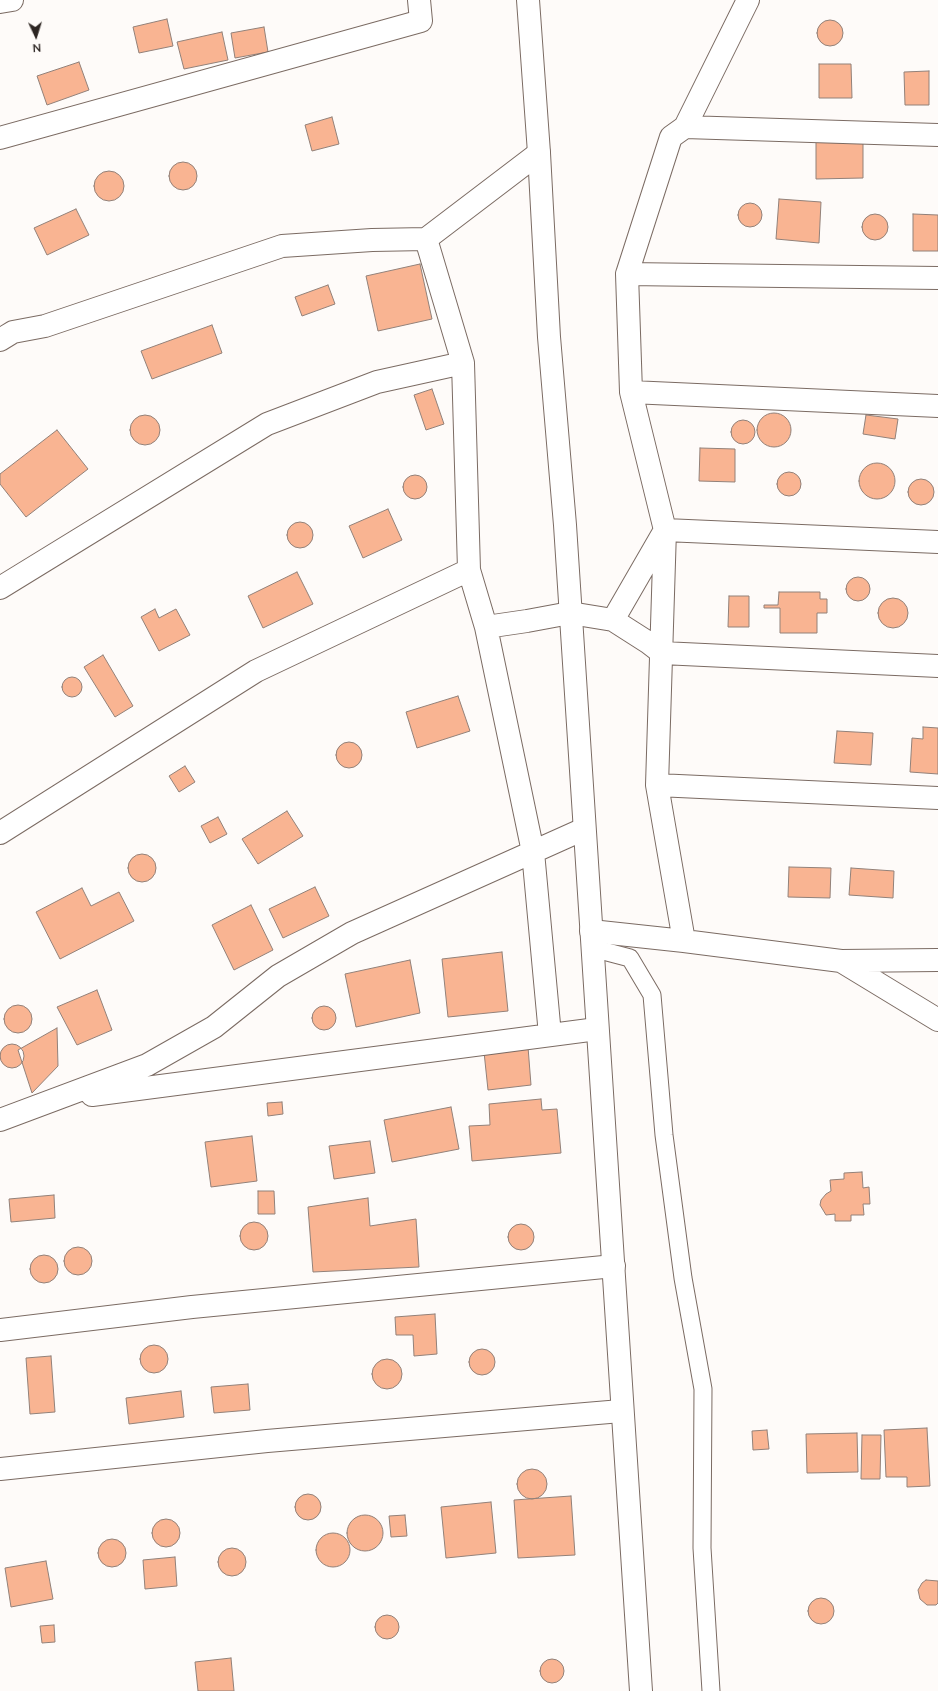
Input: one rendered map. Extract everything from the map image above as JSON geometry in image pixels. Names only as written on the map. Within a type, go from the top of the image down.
[{"type":"street","points":[[0,2],[12,0]]},
{"type":"street","points":[[0,138],[420,21],[418,0]]},
{"type":"street","points":[[528,0],[549,337],[570,613],[614,1266],[621,1411],[641,1691]]},
{"type":"street","points":[[684,941],[657,785],[665,530],[631,392],[627,274],[671,137],[685,128],[748,0]]},
{"type":"street","points":[[685,128],[938,135]]},
{"type":"street","points":[[0,340],[13,332],[45,326],[282,246],[372,240],[426,239],[538,153]]},
{"type":"street","points":[[426,239],[463,363],[469,570],[486,627],[533,852],[550,1035]]},
{"type":"street","points":[[627,274],[938,278]]},
{"type":"street","points":[[0,588],[267,424],[377,382],[463,363]]},
{"type":"street","points":[[631,392],[938,406]]},
{"type":"street","points":[[613,620],[665,530]]},
{"type":"street","points":[[665,530],[938,542]]},
{"type":"street","points":[[0,833],[256,671],[469,570]]},
{"type":"street","points":[[486,627],[570,613],[613,620],[662,653],[938,666]]},
{"type":"street","points":[[657,785],[938,798]]},
{"type":"street","points":[[0,1120],[147,1065],[214,1027],[278,976],[352,933],[584,829]]},
{"type":"street","points":[[591,939],[684,941],[841,960],[938,960]]},
{"type":"street","points":[[841,960],[938,1020]]},
{"type":"street","points":[[52,1100],[597,1029]]},
{"type":"street","points":[[0,1330],[192,1307],[614,1266]]},
{"type":"street","points":[[0,1470],[267,1441],[621,1411]]},
{"type":"lane","points":[[591,939],[630,958],[652,995],[664,1135],[683,1278],[703,1389],[702,1548],[711,1691]]},
{"type":"building","points":[[167,19],[173,46],[139,53],[133,27]]},
{"type":"building","points":[[830,20],[840,23],[843,33],[840,43],[830,46],[820,43],[817,33],[820,23]]},
{"type":"building","points":[[264,27],[268,52],[235,58],[231,33]]},
{"type":"building","points":[[222,32],[228,60],[184,69],[177,42]]},
{"type":"building","points":[[79,62],[89,90],[47,105],[37,76]]},
{"type":"building","points":[[819,64],[851,64],[852,98],[819,98]]},
{"type":"building","points":[[929,71],[929,105],[905,105],[904,72]]},
{"type":"building","points":[[332,117],[339,144],[312,151],[305,125]]},
{"type":"building","points":[[816,139],[863,139],[863,178],[816,179]]},
{"type":"building","points":[[183,162],[193,166],[197,176],[193,186],[183,190],[173,186],[169,176],[173,166]]},
{"type":"building","points":[[109,171],[115,172],[123,180],[123,192],[115,200],[109,201],[103,200],[95,192],[94,186],[95,180],[103,172]]},
{"type":"building","points":[[779,199],[821,202],[819,243],[776,239]]},
{"type":"building","points":[[750,203],[755,204],[761,210],[761,220],[755,226],[750,227],[745,226],[739,220],[738,215],[739,210],[745,204]]},
{"type":"building","points":[[76,209],[89,235],[47,255],[34,228]]},
{"type":"building","points":[[875,214],[884,218],[888,227],[884,236],[875,240],[866,236],[862,227],[866,218]]},
{"type":"building","points":[[913,214],[938,215],[938,251],[913,251]]},
{"type":"building","points":[[420,264],[432,319],[378,331],[366,276]]},
{"type":"building","points":[[328,285],[335,304],[302,316],[295,297]]},
{"type":"building","points":[[212,325],[222,353],[152,379],[141,351]]},
{"type":"building","points":[[432,389],[444,424],[426,430],[414,395]]},
{"type":"building","points":[[771,413],[777,413],[781,414],[788,420],[791,430],[790,437],[784,444],[777,447],[771,447],[767,446],[760,440],[757,433],[757,427],[758,423],[764,416]]},
{"type":"building","points":[[145,415],[155,420],[160,430],[155,440],[145,445],[135,440],[130,430],[135,420]]},
{"type":"building","points":[[866,415],[898,419],[895,439],[863,434]]},
{"type":"building","points":[[743,420],[751,424],[755,432],[751,440],[743,444],[735,440],[731,432],[735,424]]},
{"type":"building","points":[[57,430],[88,469],[26,517],[0,484],[0,474]]},
{"type":"building","points":[[700,448],[735,449],[735,482],[699,481]]},
{"type":"building","points":[[877,463],[887,466],[892,471],[895,481],[892,491],[887,496],[877,499],[867,496],[862,491],[859,481],[862,471],[867,466]]},
{"type":"building","points":[[789,472],[798,475],[801,484],[798,493],[789,496],[780,493],[777,484],[780,475]]},
{"type":"building","points":[[415,475],[420,476],[426,482],[426,492],[420,498],[415,499],[410,498],[404,492],[403,487],[404,482],[410,476]]},
{"type":"building","points":[[921,479],[930,483],[934,492],[930,501],[921,505],[912,501],[908,492],[912,483]]},
{"type":"building","points":[[388,509],[402,540],[363,558],[349,526]]},
{"type":"building","points":[[300,522],[309,526],[313,535],[309,544],[300,548],[291,544],[287,535],[291,526]]},
{"type":"building","points":[[297,572],[313,604],[263,628],[248,596]]},
{"type":"building","points":[[858,577],[866,581],[870,589],[866,597],[858,601],[850,597],[846,589],[850,581]]},
{"type":"building","points":[[779,592],[820,592],[820,599],[827,599],[827,613],[817,613],[817,633],[780,633],[780,608],[764,608],[764,605],[778,605]]},
{"type":"building","points":[[729,596],[749,596],[749,627],[728,627]]},
{"type":"building","points":[[893,598],[904,602],[908,613],[904,624],[893,628],[882,624],[878,613],[882,602]]},
{"type":"building","points":[[155,609],[159,618],[176,609],[190,635],[159,651],[141,617]]},
{"type":"building","points":[[103,655],[133,706],[115,717],[84,667]]},
{"type":"building","points":[[68,677],[76,677],[82,683],[82,691],[76,697],[68,697],[62,691],[62,683]]},
{"type":"building","points":[[458,696],[470,731],[417,748],[406,712]]},
{"type":"building","points":[[923,727],[938,728],[938,774],[910,772],[912,738],[923,739]]},
{"type":"building","points":[[837,731],[873,733],[871,765],[834,763]]},
{"type":"building","points":[[349,742],[358,746],[362,755],[358,764],[349,768],[340,764],[336,755],[340,746]]},
{"type":"building","points":[[185,766],[195,782],[179,792],[169,776]]},
{"type":"building","points":[[287,811],[303,836],[258,864],[242,839]]},
{"type":"building","points":[[218,817],[227,834],[210,843],[201,826]]},
{"type":"building","points":[[142,854],[152,858],[156,868],[152,878],[142,882],[132,878],[128,868],[132,858]]},
{"type":"building","points":[[789,867],[831,868],[830,898],[788,897]]},
{"type":"building","points":[[851,868],[894,871],[893,898],[849,895]]},
{"type":"building","points":[[315,887],[329,916],[283,938],[269,909]]},
{"type":"building","points":[[82,888],[91,906],[119,892],[134,921],[60,959],[36,912]]},
{"type":"building","points":[[251,905],[273,950],[234,970],[212,925]]},
{"type":"building","points":[[502,952],[508,1011],[448,1017],[442,959]]},
{"type":"building","points":[[410,960],[420,1013],[356,1027],[345,974]]},
{"type":"building","points":[[97,990],[112,1030],[77,1045],[57,1007]]},
{"type":"building","points":[[18,1005],[28,1009],[32,1019],[28,1029],[18,1033],[8,1029],[4,1019],[8,1009]]},
{"type":"building","points":[[324,1006],[332,1010],[336,1018],[332,1026],[324,1030],[316,1026],[312,1018],[316,1010]]},
{"type":"building","points":[[57,1028],[58,1066],[32,1093],[18,1050]]},
{"type":"building","points":[[12,1044],[21,1047],[24,1056],[21,1065],[12,1068],[3,1065],[0,1056],[3,1047]]},
{"type":"building","points":[[528,1047],[531,1085],[488,1090],[484,1052]]},
{"type":"building","points":[[541,1099],[542,1110],[557,1109],[561,1153],[472,1161],[469,1126],[490,1125],[489,1104]]},
{"type":"building","points":[[282,1102],[283,1114],[268,1116],[267,1103]]},
{"type":"building","points":[[451,1107],[459,1149],[392,1162],[384,1120]]},
{"type":"building","points":[[252,1136],[257,1181],[211,1187],[205,1142]]},
{"type":"building","points":[[370,1141],[375,1173],[334,1179],[329,1146]]},
{"type":"building","points":[[862,1172],[863,1188],[869,1187],[870,1204],[863,1204],[864,1215],[851,1215],[851,1221],[835,1221],[835,1214],[826,1215],[820,1205],[821,1200],[831,1191],[830,1180],[844,1179],[844,1173]]},
{"type":"building","points":[[258,1191],[274,1191],[275,1214],[258,1214]]},
{"type":"building","points":[[54,1195],[55,1218],[11,1222],[9,1199]]},
{"type":"building","points":[[368,1198],[370,1226],[416,1219],[419,1267],[313,1272],[308,1207]]},
{"type":"building","points":[[254,1222],[264,1226],[268,1236],[264,1246],[254,1250],[244,1246],[240,1236],[244,1226]]},
{"type":"building","points":[[521,1224],[530,1228],[534,1237],[530,1246],[521,1250],[512,1246],[508,1237],[512,1228]]},
{"type":"building","points":[[78,1247],[88,1251],[92,1261],[88,1271],[78,1275],[68,1271],[64,1261],[68,1251]]},
{"type":"building","points":[[44,1255],[54,1259],[58,1269],[54,1279],[44,1283],[34,1279],[30,1269],[34,1259]]},
{"type":"building","points":[[435,1314],[437,1354],[414,1356],[413,1335],[396,1335],[395,1317]]},
{"type":"building","points":[[154,1345],[164,1349],[168,1359],[164,1369],[154,1373],[144,1369],[140,1359],[144,1349]]},
{"type":"building","points":[[482,1349],[491,1353],[495,1362],[491,1371],[482,1375],[473,1371],[469,1362],[473,1353]]},
{"type":"building","points":[[51,1356],[55,1412],[30,1414],[26,1358]]},
{"type":"building","points":[[387,1359],[398,1363],[402,1374],[398,1385],[387,1389],[376,1385],[372,1374],[376,1363]]},
{"type":"building","points":[[248,1384],[250,1410],[214,1413],[211,1387]]},
{"type":"building","points":[[181,1391],[184,1417],[129,1424],[126,1398]]},
{"type":"building","points":[[927,1428],[930,1486],[907,1487],[907,1477],[886,1477],[884,1430]]},
{"type":"building","points":[[767,1430],[769,1449],[753,1450],[752,1431]]},
{"type":"building","points":[[857,1433],[858,1472],[807,1473],[806,1434]]},
{"type":"building","points":[[862,1435],[881,1435],[880,1479],[861,1479]]},
{"type":"building","points":[[532,1469],[542,1474],[547,1484],[542,1494],[532,1499],[522,1494],[517,1484],[522,1474]]},
{"type":"building","points":[[308,1494],[317,1498],[321,1507],[317,1516],[308,1520],[299,1516],[295,1507],[299,1498]]},
{"type":"building","points":[[571,1496],[575,1555],[518,1558],[514,1500]]},
{"type":"building","points":[[491,1502],[496,1553],[446,1558],[441,1507]]},
{"type":"building","points":[[365,1515],[378,1520],[383,1533],[378,1546],[365,1551],[352,1546],[347,1533],[352,1520]]},
{"type":"building","points":[[405,1515],[407,1536],[391,1537],[389,1516]]},
{"type":"building","points":[[166,1519],[176,1523],[180,1533],[176,1543],[166,1547],[156,1543],[152,1533],[156,1523]]},
{"type":"building","points":[[330,1533],[336,1533],[340,1534],[347,1540],[350,1550],[349,1557],[343,1564],[336,1567],[330,1567],[326,1566],[319,1560],[316,1553],[316,1547],[317,1543],[323,1536]]},
{"type":"building","points":[[112,1539],[122,1543],[126,1553],[122,1563],[112,1567],[102,1563],[98,1553],[102,1543]]},
{"type":"building","points":[[232,1548],[242,1552],[246,1562],[242,1572],[232,1576],[222,1572],[218,1562],[222,1552]]},
{"type":"building","points":[[175,1557],[177,1586],[145,1589],[143,1560]]},
{"type":"building","points":[[46,1561],[53,1599],[11,1607],[5,1568]]},
{"type":"building","points":[[926,1580],[938,1581],[938,1603],[936,1605],[927,1605],[920,1599],[918,1590],[922,1583]]},
{"type":"building","points":[[821,1598],[830,1602],[834,1611],[830,1620],[821,1624],[812,1620],[808,1611],[812,1602]]},
{"type":"building","points":[[387,1615],[395,1619],[399,1627],[395,1635],[387,1639],[379,1635],[375,1627],[379,1619]]},
{"type":"building","points":[[54,1625],[55,1642],[42,1643],[40,1626]]},
{"type":"building","points":[[231,1658],[234,1691],[198,1691],[195,1662]]},
{"type":"building","points":[[552,1659],[561,1662],[564,1671],[561,1680],[552,1683],[543,1680],[540,1671],[543,1662]]}]
